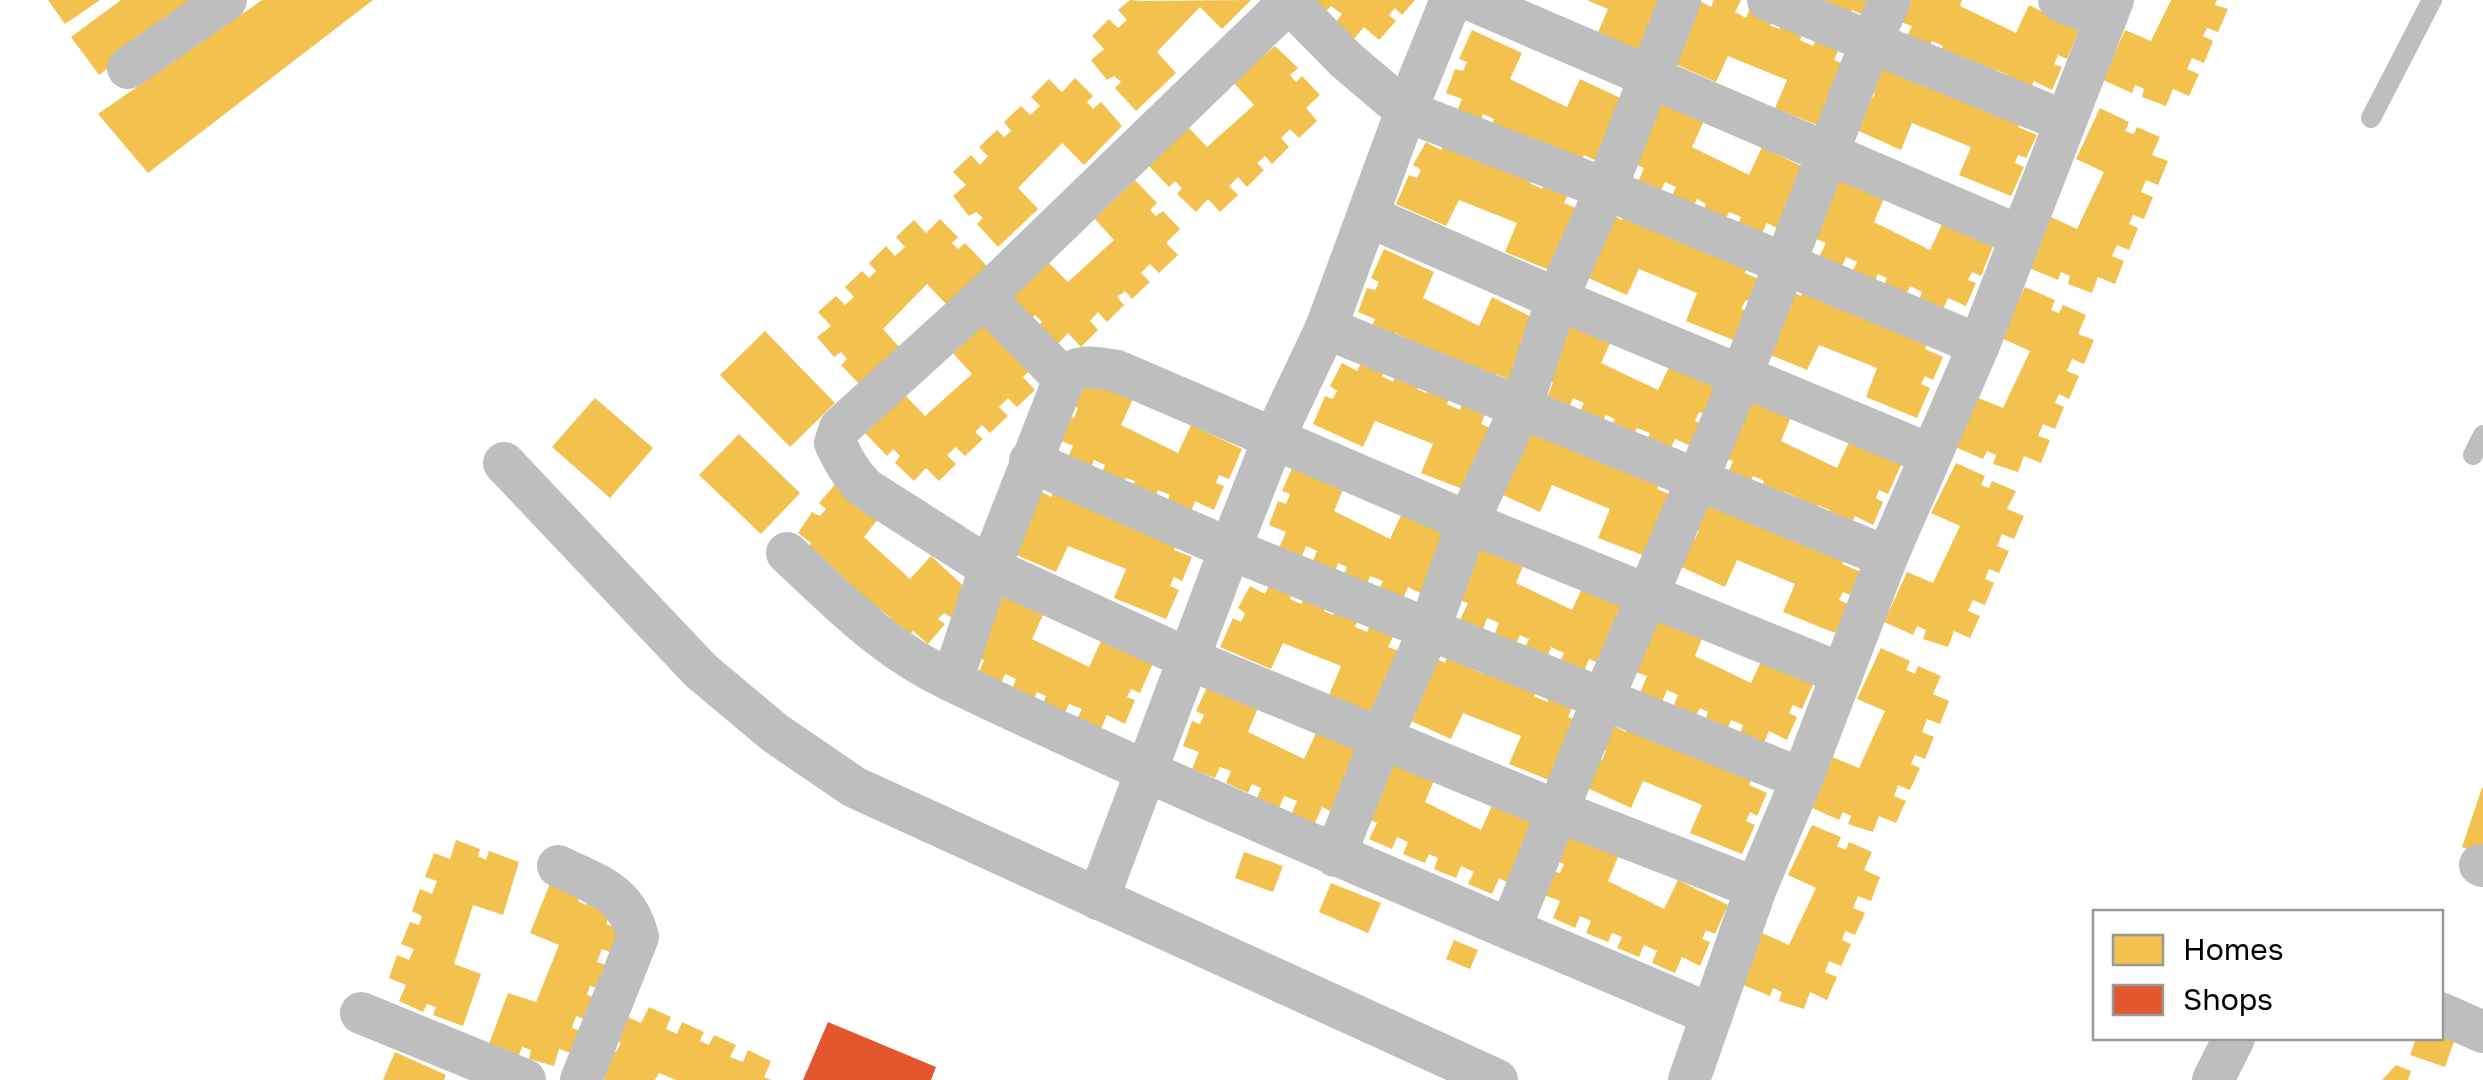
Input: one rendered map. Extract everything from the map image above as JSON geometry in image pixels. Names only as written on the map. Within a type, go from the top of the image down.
[{"type":"street","points":[[128,68],[226,0]]},
{"type":"street","points":[[1098,898],[1230,548],[1273,440],[1326,328],[1451,0]]},
{"type":"street","points":[[1471,0],[2020,236]]},
{"type":"street","points":[[1335,856],[1429,630],[1468,522],[1522,406],[1557,300],[1606,189],[1680,0]]},
{"type":"street","points":[[1768,0],[2064,121]]},
{"type":"street","points":[[1510,929],[1603,698],[1741,377],[1890,0]]},
{"type":"street","points":[[1689,1080],[1756,888],[1887,557],[1979,345],[2109,10],[2059,0]]},
{"type":"street","points":[[1756,888],[1189,659],[990,568],[866,489],[851,474],[835,443],[840,428],[984,297],[1288,1],[1346,60],[1406,110],[1979,345]]},
{"type":"street","points":[[1368,216],[1557,300],[1931,455]]},
{"type":"street","points":[[984,297],[1064,378]]},
{"type":"street","points":[[1326,328],[1887,557]]},
{"type":"street","points":[[952,681],[990,568],[1064,378],[1068,372],[1082,367],[1117,370],[1468,522],[1842,674]]},
{"type":"street","points":[[1030,461],[1429,630],[1802,779]]},
{"type":"street","points":[[504,464],[701,671],[774,734],[854,787],[1497,1080]]},
{"type":"street","points":[[787,552],[882,641],[909,660],[1145,772],[1335,856],[1712,1015]]},
{"type":"street","points":[[558,866],[611,892],[634,918],[638,937],[581,1080]]},
{"type":"street","points":[[361,1013],[526,1080]]},
{"type":"street","points":[[2443,1014],[2483,1032]]},
{"type":"street","points":[[2213,1080],[2233,1040]]},
{"type":"lane","points":[[2371,118],[2432,0]]},
{"type":"lane","points":[[2473,456],[2483,435]]},
{"type":"building: Homes","points":[[48,0],[100,0],[65,24]]},
{"type":"building: Homes","points":[[121,0],[200,0],[99,75],[71,37]]},
{"type":"building: Homes","points":[[262,0],[373,0],[148,173],[98,114]]},
{"type":"building: Homes","points":[[1130,0],[1251,0],[1222,29],[1200,7],[1157,52],[1176,73],[1136,111],[1115,88],[1121,82],[1114,76],[1107,80],[1091,60],[1104,49],[1092,36],[1109,19],[1118,28],[1127,20],[1118,10]]},
{"type":"building: Homes","points":[[1305,0],[1415,0],[1402,15],[1395,8],[1389,15],[1396,21],[1379,40],[1364,27],[1353,40],[1334,24],[1342,14],[1331,6],[1323,15]]},
{"type":"building: Homes","points":[[1587,0],[1672,0],[1648,58],[1596,37],[1608,9]]},
{"type":"building: Homes","points":[[1698,0],[1711,7],[1714,0],[1741,0],[1735,12],[1746,18],[1751,5],[1774,15],[1770,25],[1779,29],[1784,18],[1805,28],[1800,40],[1813,46],[1818,34],[1841,44],[1834,60],[1852,68],[1827,129],[1775,108],[1787,80],[1728,56],[1716,82],[1666,60]]},
{"type":"building: Homes","points":[[1820,0],[1878,0],[1870,18],[1852,10],[1845,25]]},
{"type":"building: Homes","points":[[1902,0],[1962,0],[1960,6],[2016,33],[2029,5],[2079,30],[2067,59],[2058,55],[2054,64],[2062,67],[2052,90],[2034,81],[2027,97],[2004,87],[2008,75],[1996,70],[1991,82],[1938,57],[1943,46],[1932,41],[1927,52],[1904,42],[1912,26],[1895,20]]},
{"type":"building: Homes","points":[[2171,0],[2217,0],[2215,5],[2228,9],[2218,32],[2207,28],[2203,36],[2213,41],[2204,63],[2192,58],[2187,69],[2199,74],[2189,96],[2173,89],[2166,106],[2142,97],[2144,89],[2135,85],[2132,93],[2103,80],[2125,30],[2151,41]]},
{"type":"building: Homes","points":[[1472,30],[1522,53],[1510,79],[1567,107],[1580,79],[1631,103],[1603,164],[1584,155],[1578,171],[1489,131],[1494,119],[1483,114],[1478,126],[1455,116],[1462,99],[1446,93],[1455,69],[1463,71],[1467,62],[1459,59]]},
{"type":"building: Homes","points":[[1275,46],[1298,68],[1290,75],[1296,82],[1302,76],[1320,95],[1306,108],[1317,121],[1299,138],[1290,129],[1281,138],[1289,147],[1272,164],[1265,156],[1257,163],[1264,170],[1247,187],[1238,177],[1229,186],[1238,195],[1220,212],[1208,199],[1196,212],[1177,194],[1182,188],[1175,181],[1169,187],[1147,164],[1187,126],[1207,147],[1254,105],[1233,82]]},
{"type":"building: Homes","points":[[1879,66],[2025,111],[2018,127],[2037,135],[2026,158],[2018,155],[2015,163],[2024,167],[2011,196],[1959,175],[1971,147],[1912,123],[1901,150],[1850,127],[1875,94],[1867,89]]},
{"type":"building: Homes","points":[[1075,78],[1093,96],[1087,102],[1093,109],[1101,102],[1122,126],[1084,165],[1062,143],[1018,188],[1038,209],[998,247],[977,224],[983,218],[976,212],[969,216],[953,196],[966,185],[953,172],[971,155],[980,165],[988,156],[979,147],[997,130],[1004,137],[1011,131],[1004,122],[1021,106],[1030,115],[1040,106],[1031,97],[1049,79],[1062,92]]},
{"type":"building: Homes","points":[[1653,98],[1704,121],[1692,147],[1749,175],[1762,147],[1812,171],[1785,232],[1767,223],[1759,239],[1736,229],[1741,217],[1729,212],[1724,223],[1702,214],[1706,204],[1697,199],[1693,208],[1670,199],[1676,187],[1665,182],[1659,194],[1637,184],[1644,168],[1628,161]]},
{"type":"building: Homes","points":[[2100,108],[2129,122],[2125,131],[2134,134],[2137,127],[2160,137],[2152,155],[2168,161],[2158,185],[2146,180],[2141,192],[2153,197],[2144,219],[2133,215],[2129,224],[2138,228],[2129,250],[2117,245],[2112,256],[2124,261],[2115,284],[2098,277],[2092,293],[2068,284],[2070,276],[2061,272],[2058,280],[2029,268],[2051,217],[2077,229],[2104,172],[2076,159]]},
{"type":"building: Homes","points":[[1449,134],[1536,172],[1530,183],[1542,189],[1548,177],[1571,188],[1564,203],[1583,211],[1557,273],[1505,252],[1517,223],[1459,200],[1446,226],[1396,204],[1409,175],[1417,178],[1421,170],[1413,165],[1426,142],[1441,150]]},
{"type":"building: Homes","points":[[1835,173],[1885,196],[1874,222],[1930,250],[1943,222],[1993,246],[1981,276],[1972,272],[1968,280],[1976,283],[1966,306],[1948,298],[1941,314],[1918,303],[1922,292],[1910,286],[1905,298],[1883,288],[1887,278],[1878,274],[1874,283],[1851,274],[1857,262],[1846,257],[1841,269],[1818,259],[1826,243],[1809,236]]},
{"type":"building: Homes","points":[[1135,180],[1157,203],[1150,210],[1156,216],[1163,211],[1180,229],[1166,243],[1178,255],[1159,273],[1150,264],[1141,273],[1150,282],[1132,299],[1125,291],[1117,297],[1124,305],[1107,322],[1098,312],[1090,321],[1098,330],[1081,347],[1068,333],[1056,346],[1036,329],[1042,322],[1035,315],[1029,321],[1007,298],[1047,261],[1068,282],[1114,240],[1093,217]]},
{"type":"building: Homes","points":[[1629,203],[1752,257],[1745,273],[1763,281],[1753,304],[1746,300],[1741,309],[1751,313],[1738,342],[1686,321],[1697,293],[1639,269],[1627,295],[1577,273],[1606,212],[1622,220]]},
{"type":"building: Homes","points":[[940,219],[958,237],[952,243],[958,249],[965,243],[987,266],[948,306],[927,284],[883,329],[902,350],[863,388],[841,365],[847,359],[841,352],[834,357],[817,337],[831,326],[818,312],[836,296],[845,305],[854,297],[845,287],[862,271],[869,278],[876,271],[869,263],[886,246],[895,256],[905,247],[896,237],[914,220],[926,233]]},
{"type":"building: Homes","points":[[1384,249],[1434,272],[1423,298],[1479,326],[1492,297],[1543,323],[1515,383],[1496,374],[1490,390],[1395,333],[1390,345],[1368,335],[1375,319],[1358,312],[1367,288],[1375,290],[1379,282],[1371,278]]},
{"type":"building: Homes","points":[[1809,279],[1931,333],[1925,349],[1943,357],[1933,380],[1925,376],[1921,384],[1930,388],[1917,418],[1866,397],[1877,368],[1819,345],[1807,370],[1756,349],[1786,288],[1801,296]]},
{"type":"building: Homes","points":[[2025,287],[2055,300],[2051,310],[2059,313],[2063,305],[2086,315],[2078,334],[2094,340],[2084,364],[2072,359],[2067,371],[2079,376],[2069,399],[2059,394],[2055,403],[2064,407],[2055,429],[2043,424],[2038,436],[2050,440],[2041,463],[2024,456],[2018,472],[1993,464],[1996,455],[1987,451],[1983,459],[1955,447],[1976,397],[2003,408],[2030,351],[2001,338]]},
{"type":"building: Homes","points":[[993,314],[1038,363],[1023,377],[1035,390],[1017,407],[1008,398],[999,407],[1008,416],[990,433],[982,425],[975,432],[983,439],[965,456],[956,447],[947,455],[956,464],[939,481],[926,468],[914,481],[895,463],[900,456],[893,449],[887,456],[865,433],[905,395],[925,416],[972,374],[951,351]]},
{"type":"building: Homes","points":[[1562,314],[1613,337],[1601,363],[1658,390],[1671,363],[1721,387],[1708,416],[1699,412],[1695,421],[1703,424],[1693,447],[1675,439],[1668,454],[1645,444],[1650,433],[1637,428],[1632,439],[1610,429],[1615,419],[1606,415],[1601,424],[1579,414],[1584,403],[1573,398],[1568,410],[1546,400],[1553,383],[1537,377]]},
{"type":"building: Homes","points":[[765,331],[835,403],[790,447],[720,375]]},
{"type":"building: Homes","points":[[1365,355],[1388,365],[1382,376],[1393,382],[1398,369],[1421,379],[1417,389],[1426,393],[1430,383],[1452,392],[1447,404],[1460,410],[1464,398],[1487,409],[1481,424],[1499,432],[1473,493],[1421,473],[1433,444],[1375,421],[1363,447],[1313,424],[1325,396],[1333,399],[1337,391],[1330,386],[1342,363],[1357,371]]},
{"type":"building: Homes","points":[[1082,376],[1133,399],[1121,425],[1178,453],[1191,425],[1242,449],[1229,479],[1219,475],[1216,483],[1224,486],[1214,510],[1195,501],[1189,517],[1165,507],[1170,495],[1158,490],[1153,501],[1131,492],[1135,481],[1126,478],[1122,487],[1100,477],[1105,465],[1094,460],[1089,472],[1066,462],[1073,446],[1057,439],[1066,415],[1074,418],[1078,408],[1070,405]]},
{"type":"building: Homes","points":[[1742,392],[1792,414],[1781,441],[1837,468],[1850,440],[1901,465],[1888,494],[1879,490],[1876,498],[1883,502],[1873,525],[1855,516],[1848,532],[1825,522],[1830,510],[1817,505],[1813,517],[1794,496],[1785,492],[1782,502],[1759,492],[1764,481],[1753,476],[1748,487],[1726,477],[1733,461],[1716,455]]},
{"type":"building: Homes","points":[[595,398],[653,448],[610,498],[552,447]]},
{"type":"building: Homes","points":[[1519,428],[1665,473],[1657,489],[1676,497],[1650,558],[1598,538],[1610,509],[1552,485],[1540,512],[1490,489]]},
{"type":"building: Homes","points":[[739,434],[800,493],[761,534],[699,475]]},
{"type":"building: Homes","points":[[1295,462],[1345,485],[1334,511],[1390,539],[1403,511],[1454,535],[1426,596],[1408,587],[1401,603],[1378,592],[1383,581],[1370,576],[1366,587],[1343,577],[1347,567],[1338,563],[1335,572],[1312,563],[1317,551],[1306,546],[1301,558],[1279,548],[1286,532],[1269,525],[1278,501],[1286,504],[1290,494],[1282,491]]},
{"type":"building: Homes","points":[[1956,463],[1985,476],[1981,485],[1989,488],[1992,481],[2016,491],[2007,509],[2024,516],[2014,539],[2002,534],[1997,546],[2009,551],[1999,573],[1989,569],[1985,579],[1994,583],[1985,605],[1973,600],[1968,611],[1980,616],[1970,638],[1954,631],[1948,647],[1923,639],[1926,630],[1917,626],[1913,635],[1884,622],[1907,572],[1933,583],[1960,526],[1931,513]]},
{"type":"building: Homes","points":[[839,480],[881,515],[864,537],[910,579],[931,556],[972,594],[952,618],[944,613],[938,619],[945,624],[928,644],[913,631],[902,644],[891,618],[880,609],[872,619],[800,557],[811,543],[798,533],[812,512],[820,516],[826,509],[819,503]]},
{"type":"building: Homes","points":[[1058,480],[1181,534],[1174,550],[1192,557],[1182,581],[1174,577],[1170,586],[1179,590],[1166,619],[1114,598],[1126,569],[1068,546],[1056,572],[1005,550],[1035,488],[1051,497]]},
{"type":"building: Homes","points":[[1704,503],[1849,548],[1842,564],[1861,572],[1850,595],[1843,592],[1839,600],[1848,604],[1835,633],[1783,612],[1795,584],[1737,560],[1725,587],[1675,564],[1687,535],[1695,539],[1699,530],[1691,526]]},
{"type":"building: Homes","points":[[1476,534],[1527,557],[1516,583],[1572,610],[1585,582],[1635,607],[1607,667],[1589,659],[1583,674],[1559,664],[1564,653],[1551,647],[1547,659],[1524,649],[1529,639],[1520,635],[1516,644],[1494,635],[1499,623],[1487,618],[1483,630],[1460,620],[1468,603],[1451,597]]},
{"type":"building: Homes","points":[[1273,577],[1295,587],[1290,599],[1301,604],[1306,592],[1328,602],[1324,611],[1333,615],[1338,605],[1360,615],[1355,627],[1367,632],[1372,620],[1396,631],[1388,647],[1407,654],[1381,716],[1329,695],[1341,666],[1283,643],[1271,669],[1220,647],[1233,618],[1241,622],[1245,613],[1238,608],[1250,586],[1265,594]]},
{"type":"building: Homes","points":[[994,590],[1044,613],[1032,639],[1089,667],[1102,639],[1153,663],[1140,693],[1131,689],[1127,697],[1135,700],[1125,724],[1107,715],[1100,731],[1076,721],[1082,709],[1069,704],[1064,715],[1042,706],[1046,696],[1037,692],[1033,701],[1011,691],[1016,679],[1005,674],[1000,686],[977,676],[984,660],[968,653]]},
{"type":"building: Homes","points":[[1656,606],[1706,629],[1695,656],[1751,683],[1764,655],[1815,680],[1802,709],[1793,705],[1789,713],[1797,717],[1787,740],[1769,731],[1762,748],[1739,737],[1743,725],[1731,720],[1726,732],[1704,722],[1708,712],[1700,708],[1695,717],[1673,708],[1678,695],[1667,690],[1662,702],[1640,693],[1647,676],[1630,670]]},
{"type":"building: Homes","points":[[1452,646],[1475,657],[1470,668],[1481,673],[1486,661],[1540,685],[1534,696],[1547,702],[1552,690],[1575,701],[1568,717],[1586,724],[1561,785],[1509,764],[1521,736],[1463,713],[1451,739],[1400,716],[1430,655],[1445,663]]},
{"type":"building: Homes","points":[[1881,648],[1910,661],[1906,670],[1915,674],[1918,666],[1941,676],[1933,694],[1949,701],[1940,724],[1927,719],[1922,732],[1934,737],[1925,759],[1915,755],[1911,764],[1920,768],[1910,790],[1898,785],[1894,796],[1906,801],[1896,823],[1879,816],[1873,832],[1848,824],[1851,816],[1843,812],[1839,820],[1810,807],[1832,757],[1859,768],[1885,711],[1857,699]]},
{"type":"building: Homes","points":[[1209,683],[1259,705],[1248,732],[1304,759],[1317,731],[1368,756],[1340,816],[1322,807],[1315,823],[1292,813],[1297,801],[1284,796],[1279,808],[1257,798],[1261,788],[1252,784],[1248,793],[1226,783],[1231,771],[1220,767],[1215,778],[1192,769],[1199,752],[1183,746],[1192,721],[1200,724],[1204,715],[1196,711]]},
{"type":"building: Homes","points":[[1633,715],[1756,769],[1749,785],[1767,793],[1757,816],[1750,812],[1746,821],[1755,825],[1742,854],[1690,833],[1702,805],[1643,781],[1631,808],[1581,785],[1594,757],[1602,760],[1606,751],[1598,747],[1610,724],[1626,732]]},
{"type":"building: Homes","points":[[1386,753],[1436,776],[1425,802],[1481,830],[1494,801],[1544,826],[1516,887],[1499,878],[1492,894],[1468,884],[1474,872],[1461,866],[1456,878],[1434,869],[1438,858],[1429,854],[1425,863],[1403,854],[1408,842],[1397,837],[1392,849],[1369,839],[1377,823],[1360,816]]},
{"type":"building: Homes","points":[[2483,788],[2483,855],[2462,847]]},
{"type":"building: Homes","points":[[1812,825],[1841,837],[1837,846],[1846,850],[1849,842],[1872,852],[1864,870],[1880,877],[1871,901],[1858,896],[1853,908],[1865,913],[1855,935],[1845,931],[1842,940],[1851,944],[1841,966],[1829,961],[1825,972],[1837,977],[1827,1000],[1810,992],[1804,1009],[1779,1001],[1782,992],[1773,988],[1770,996],[1741,984],[1762,933],[1789,945],[1816,888],[1788,875]]},
{"type":"building: Homes","points":[[1569,833],[1619,855],[1608,881],[1664,909],[1678,880],[1728,905],[1715,934],[1706,930],[1702,939],[1710,942],[1700,966],[1682,957],[1675,973],[1652,963],[1657,951],[1644,945],[1639,957],[1617,948],[1622,937],[1612,933],[1608,942],[1586,933],[1591,921],[1580,916],[1575,928],[1553,918],[1560,901],[1544,895],[1552,871],[1560,873],[1564,864],[1556,861]]},
{"type":"building: Homes","points":[[456,840],[480,849],[478,856],[486,860],[489,851],[519,862],[503,915],[473,905],[454,964],[481,974],[463,1026],[433,1015],[436,1007],[427,1004],[423,1012],[399,1001],[406,985],[389,978],[397,955],[409,960],[414,949],[401,944],[410,922],[419,925],[422,916],[412,911],[420,889],[432,894],[437,881],[425,877],[434,853],[450,859]]},
{"type":"building: Homes","points":[[1244,852],[1283,866],[1273,892],[1235,878]]},
{"type":"building: Homes","points":[[551,881],[581,892],[578,901],[586,905],[589,897],[613,906],[606,924],[622,930],[614,954],[602,949],[597,962],[609,966],[601,989],[590,986],[587,995],[597,998],[589,1021],[576,1016],[572,1028],[584,1032],[576,1055],[559,1049],[554,1066],[529,1059],[531,1050],[522,1047],[519,1055],[489,1044],[508,993],[536,1002],[559,945],[530,933]]},
{"type":"building: Homes","points":[[1331,883],[1381,903],[1368,933],[1319,912]]},
{"type":"building: Homes","points":[[1454,940],[1478,950],[1470,969],[1446,959]]},
{"type":"building: Homes","points":[[649,1007],[671,1017],[666,1029],[677,1034],[682,1022],[704,1032],[700,1041],[709,1045],[714,1035],[736,1045],[730,1057],[743,1062],[748,1050],[771,1061],[764,1077],[771,1080],[676,1080],[659,1073],[655,1080],[604,1080],[609,1048],[616,1052],[621,1043],[613,1039],[625,1016],[641,1023]]},
{"type":"building: Homes","points":[[2443,1029],[2457,1033],[2445,1067],[2410,1055],[2415,1040],[2443,1040]]},
{"type":"building: Homes","points":[[395,1052],[446,1075],[444,1080],[383,1080]]},
{"type":"building: Homes","points":[[2396,1065],[2411,1071],[2408,1080],[2382,1080]]},
{"type":"building: Shops","points":[[828,1022],[936,1067],[931,1080],[803,1080]]}]
